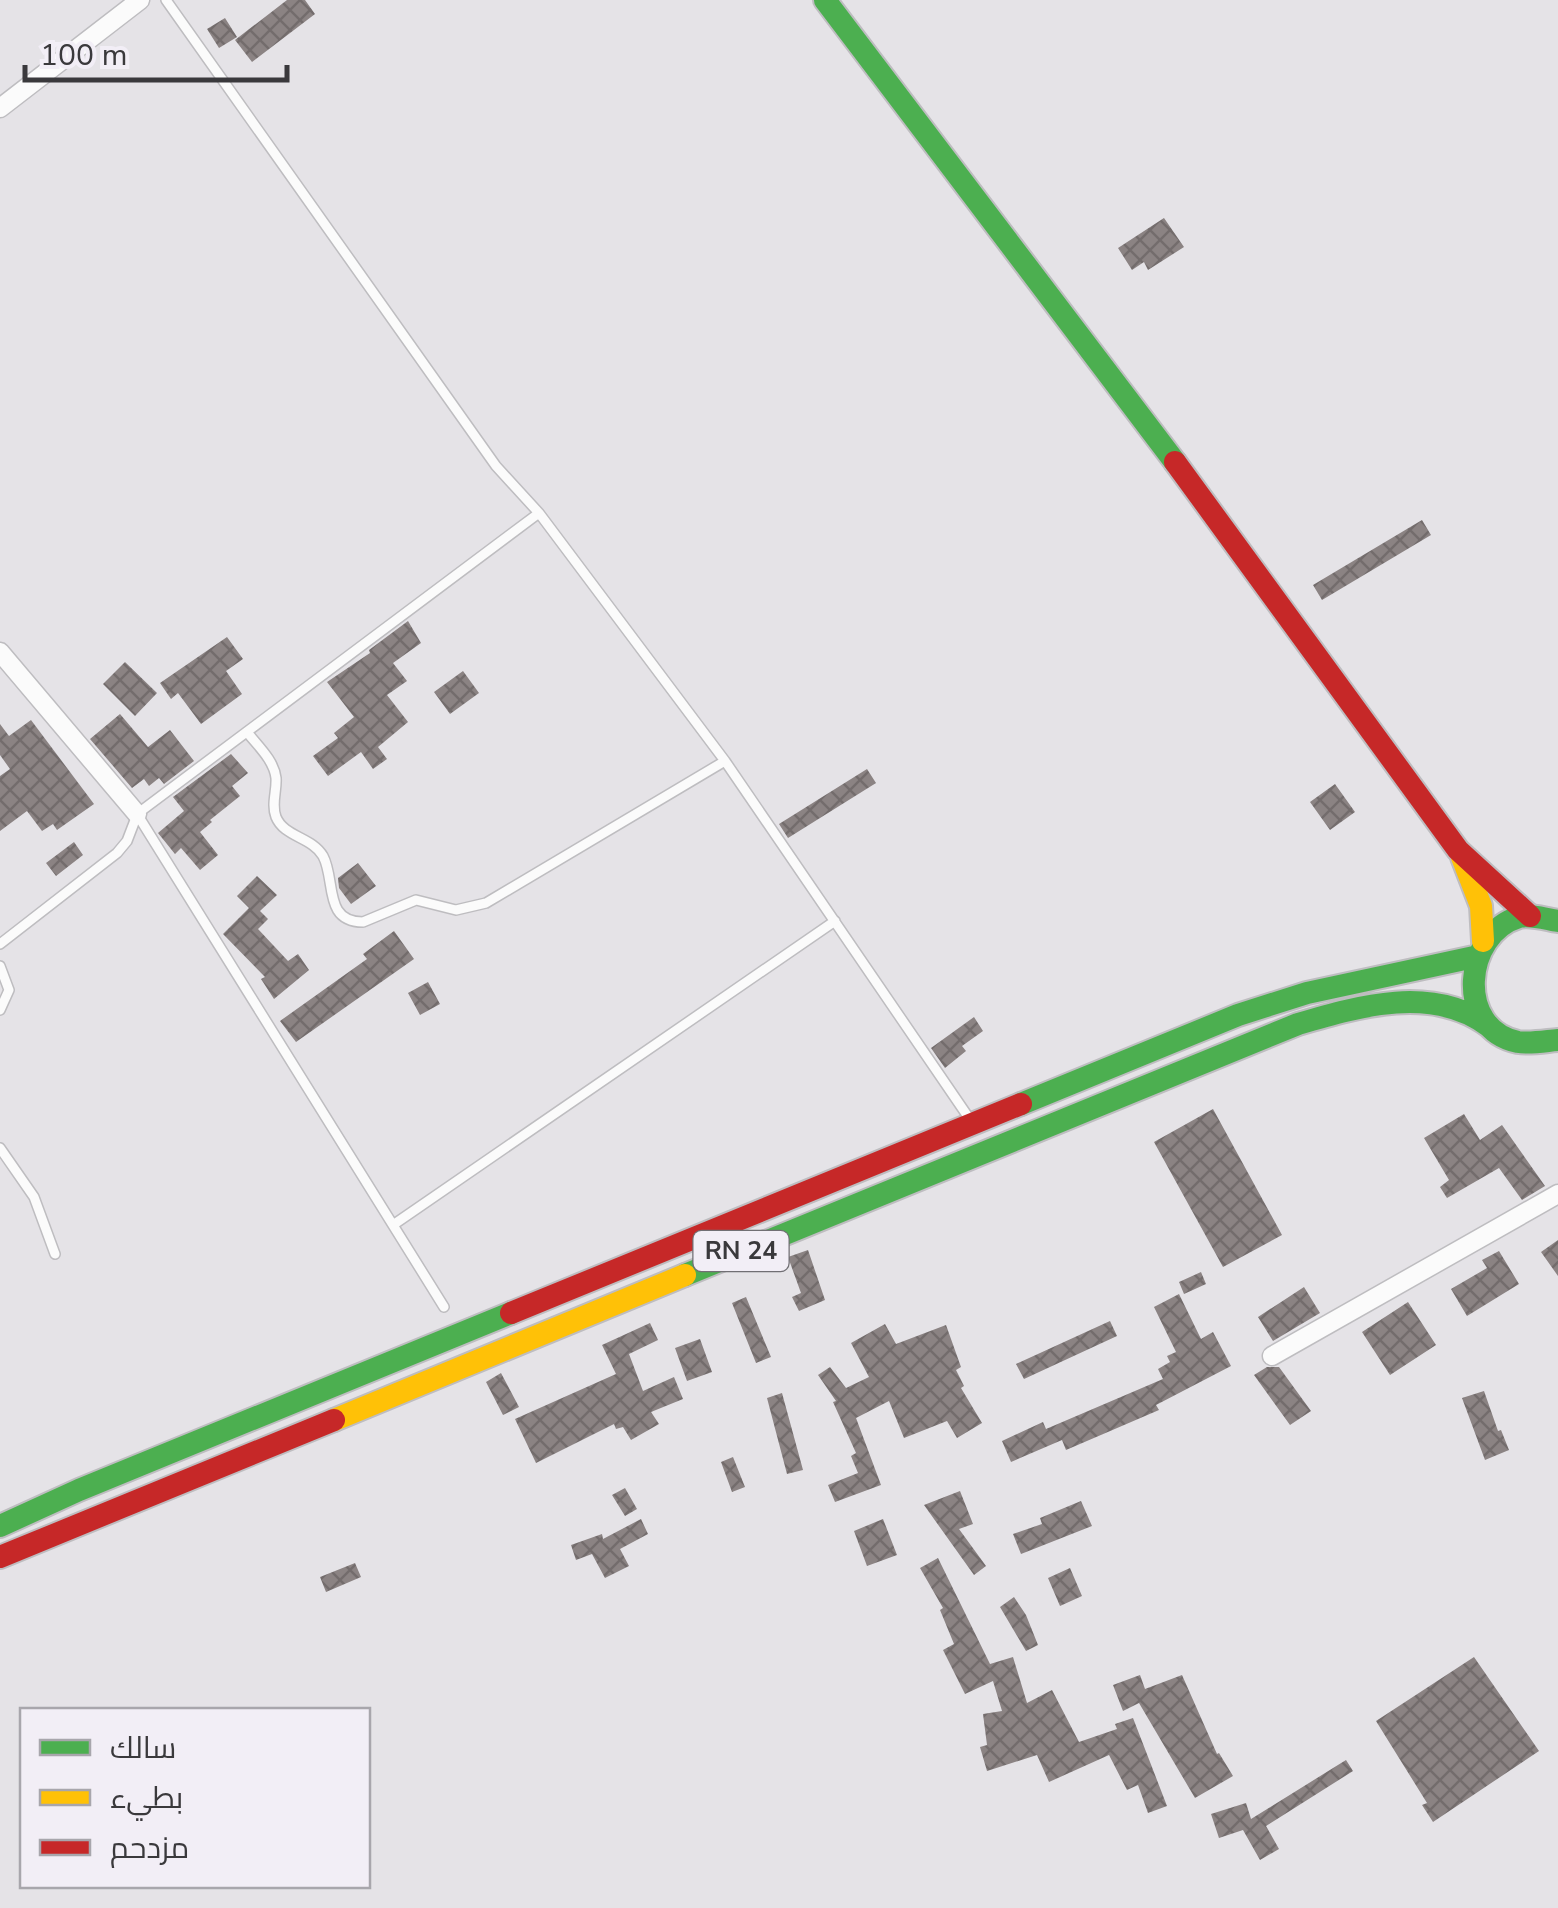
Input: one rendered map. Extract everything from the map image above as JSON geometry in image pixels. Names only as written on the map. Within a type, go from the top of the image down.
[{"type":"main road","points":[[825,0],[1268,586],[1458,850],[1530,916]]},
{"type":"main road","points":[[1458,850],[1481,906],[1472,994],[1478,1012],[1490,1026],[1523,1043],[1558,1040]]},
{"type":"main road","points":[[1479,949],[1496,928],[1530,916],[1558,920]]},
{"type":"main road","name":"RN 24","points":[[0,1526],[79,1490],[1238,1015],[1479,949]]},
{"type":"main road","name":"RN 24","points":[[0,1558],[1278,1031],[1315,1018],[1398,1004],[1463,1009],[1490,1026]]},
{"type":"street","points":[[0,108],[140,0]]},
{"type":"street","points":[[0,652],[137,814]]},
{"type":"street","points":[[1272,1356],[1558,1194]]},
{"type":"lane","points":[[166,0],[496,466],[539,513],[725,761],[972,1123]]},
{"type":"lane","points":[[0,944],[117,853],[128,840],[137,814],[539,513]]},
{"type":"lane","points":[[247,732],[274,770],[277,819],[322,854],[329,872],[332,900],[342,915],[354,922],[363,922],[416,900],[456,910],[486,902],[725,761]]},
{"type":"lane","points":[[137,814],[444,1306]]},
{"type":"lane","points":[[393,1225],[835,920]]},
{"type":"lane","points":[[0,966],[8,990],[0,1010]]},
{"type":"lane","points":[[0,1148],[34,1197],[55,1254]]},
{"type":"building","points":[[287,0],[305,0],[315,14],[252,62],[235,40]]},
{"type":"building","points":[[225,18],[237,37],[219,48],[207,29]]},
{"type":"building","points":[[1164,218],[1184,247],[1148,270],[1144,262],[1132,270],[1118,248]]},
{"type":"building","points":[[1422,520],[1431,535],[1322,600],[1313,585]]},
{"type":"building","points":[[408,621],[421,643],[393,663],[407,681],[387,695],[408,722],[378,747],[387,759],[373,769],[361,752],[328,776],[313,756],[338,738],[334,733],[354,717],[327,682]]},
{"type":"building","points":[[227,637],[243,659],[226,671],[242,694],[201,724],[178,693],[171,699],[160,683]]},
{"type":"building","points":[[125,662],[157,693],[135,716],[103,684]]},
{"type":"building","points":[[463,671],[479,693],[450,714],[434,692]]},
{"type":"building","points":[[120,714],[148,747],[170,730],[194,761],[164,784],[159,778],[149,786],[144,779],[132,788],[90,739]]},
{"type":"building","points":[[31,720],[94,804],[57,830],[53,824],[42,831],[27,811],[0,831],[0,776],[10,769],[0,755],[0,724],[9,736]]},
{"type":"building","points":[[231,754],[248,773],[232,786],[240,796],[200,832],[218,855],[200,870],[181,848],[175,854],[158,833],[184,811],[173,797]]},
{"type":"building","points":[[867,769],[876,783],[788,838],[779,824]]},
{"type":"building","points":[[1335,784],[1355,812],[1330,830],[1310,802]]},
{"type":"building","points":[[74,842],[83,855],[56,876],[46,863]]},
{"type":"building","points":[[358,863],[376,886],[351,904],[339,888],[338,878]]},
{"type":"building","points":[[257,876],[277,895],[260,911],[268,919],[258,929],[288,961],[298,954],[309,970],[274,999],[261,979],[265,977],[223,934],[249,908],[237,896]]},
{"type":"building","points":[[394,931],[414,959],[296,1042],[280,1021],[367,959],[363,954]]},
{"type":"building","points":[[428,982],[440,1004],[420,1015],[408,993]]},
{"type":"building","points":[[974,1017],[983,1031],[962,1046],[966,1051],[945,1068],[931,1048]]},
{"type":"building","points":[[1213,1109],[1282,1235],[1223,1267],[1154,1142]]},
{"type":"building","points":[[1464,1114],[1480,1140],[1502,1125],[1545,1186],[1522,1200],[1499,1168],[1447,1198],[1440,1187],[1449,1180],[1424,1138]]},
{"type":"building","points":[[1558,1240],[1558,1276],[1541,1252]]},
{"type":"building","points":[[808,1250],[825,1300],[799,1311],[792,1297],[801,1293],[788,1257]]},
{"type":"building","points":[[1499,1251],[1519,1284],[1467,1316],[1451,1289],[1487,1268],[1482,1260]]},
{"type":"building","points":[[1201,1272],[1206,1284],[1184,1294],[1179,1282]]},
{"type":"building","points":[[1304,1287],[1320,1313],[1273,1341],[1258,1317]]},
{"type":"building","points":[[1179,1294],[1201,1339],[1213,1332],[1231,1366],[1156,1405],[1159,1410],[1066,1450],[1062,1440],[1011,1462],[1002,1441],[1043,1422],[1046,1429],[1163,1379],[1158,1369],[1170,1362],[1167,1356],[1176,1352],[1154,1307]]},
{"type":"building","points":[[746,1297],[771,1357],[756,1363],[732,1303]]},
{"type":"building","points":[[1408,1302],[1436,1345],[1390,1375],[1362,1332]]},
{"type":"building","points":[[1110,1321],[1117,1336],[1024,1379],[1016,1364]]},
{"type":"building","points":[[650,1323],[658,1340],[629,1354],[643,1391],[674,1377],[683,1399],[651,1412],[659,1424],[631,1440],[623,1427],[616,1429],[614,1424],[536,1463],[515,1419],[616,1374],[602,1345]]},
{"type":"building","points":[[885,1324],[896,1344],[946,1325],[961,1367],[956,1370],[964,1386],[961,1388],[982,1423],[957,1438],[947,1421],[904,1438],[889,1401],[856,1418],[881,1485],[835,1502],[828,1485],[858,1473],[851,1456],[856,1453],[833,1402],[836,1401],[818,1375],[830,1367],[846,1388],[869,1377],[851,1343]]},
{"type":"building","points":[[700,1339],[712,1372],[687,1381],[675,1348]]},
{"type":"building","points":[[1267,1367],[1279,1367],[1311,1411],[1290,1425],[1254,1375]]},
{"type":"building","points":[[501,1373],[519,1407],[503,1415],[486,1382]]},
{"type":"building","points":[[1484,1391],[1509,1450],[1485,1460],[1462,1398]]},
{"type":"building","points":[[782,1393],[803,1470],[787,1474],[767,1398]]},
{"type":"building","points":[[733,1457],[745,1487],[732,1492],[721,1462]]},
{"type":"building","points":[[625,1488],[637,1509],[625,1516],[612,1495]]},
{"type":"building","points":[[960,1491],[973,1524],[959,1529],[986,1566],[974,1575],[924,1505]]},
{"type":"building","points":[[1081,1501],[1092,1526],[1021,1554],[1013,1534],[1042,1524],[1040,1518]]},
{"type":"building","points":[[641,1519],[648,1534],[620,1549],[629,1566],[605,1578],[592,1554],[576,1560],[571,1545],[602,1534],[603,1539]]},
{"type":"building","points":[[883,1519],[897,1555],[867,1566],[854,1531]]},
{"type":"building","points":[[938,1558],[990,1664],[1013,1657],[1027,1703],[1052,1690],[1079,1742],[1117,1729],[1115,1724],[1133,1718],[1167,1806],[1148,1813],[1138,1785],[1127,1790],[1109,1755],[1049,1782],[1037,1755],[987,1771],[980,1747],[987,1745],[983,1714],[1002,1711],[993,1681],[965,1694],[943,1650],[954,1644],[940,1610],[943,1608],[920,1568]]},
{"type":"building","points":[[355,1563],[361,1577],[326,1592],[320,1577]]},
{"type":"building","points":[[1070,1568],[1082,1596],[1060,1606],[1048,1578]]},
{"type":"building","points":[[1014,1597],[1038,1645],[1026,1651],[1000,1607]]},
{"type":"building","points":[[1474,1657],[1539,1751],[1433,1822],[1422,1805],[1427,1803],[1376,1721]]},
{"type":"building","points":[[1140,1675],[1145,1689],[1182,1675],[1217,1754],[1233,1776],[1195,1798],[1139,1703],[1123,1711],[1113,1685]]},
{"type":"building","points":[[1346,1760],[1353,1771],[1266,1826],[1279,1849],[1260,1860],[1243,1830],[1219,1838],[1211,1814],[1246,1803],[1251,1819]]},
{"type":"traffic: fast","points":[[825,0],[1175,462]]},
{"type":"traffic: fast","points":[[1558,921],[1523,916],[1500,927],[1486,942],[1477,961],[1474,981],[1476,1001],[1484,1019],[1498,1034],[1523,1043],[1558,1040]]},
{"type":"traffic: fast","points":[[1021,1104],[1238,1015],[1307,993],[1474,957]]},
{"type":"traffic: fast","points":[[685,1275],[1298,1024],[1371,1006],[1421,1002],[1468,1014],[1490,1027]]},
{"type":"traffic: fast","points":[[0,1526],[511,1313]]},
{"type":"traffic: slow","points":[[1462,857],[1481,906],[1483,941]]},
{"type":"traffic: slow","points":[[334,1420],[685,1275]]},
{"type":"traffic: jam","points":[[1175,462],[1458,850],[1530,916]]},
{"type":"traffic: jam","points":[[511,1313],[1021,1104]]},
{"type":"traffic: jam","points":[[0,1557],[334,1420]]}]
